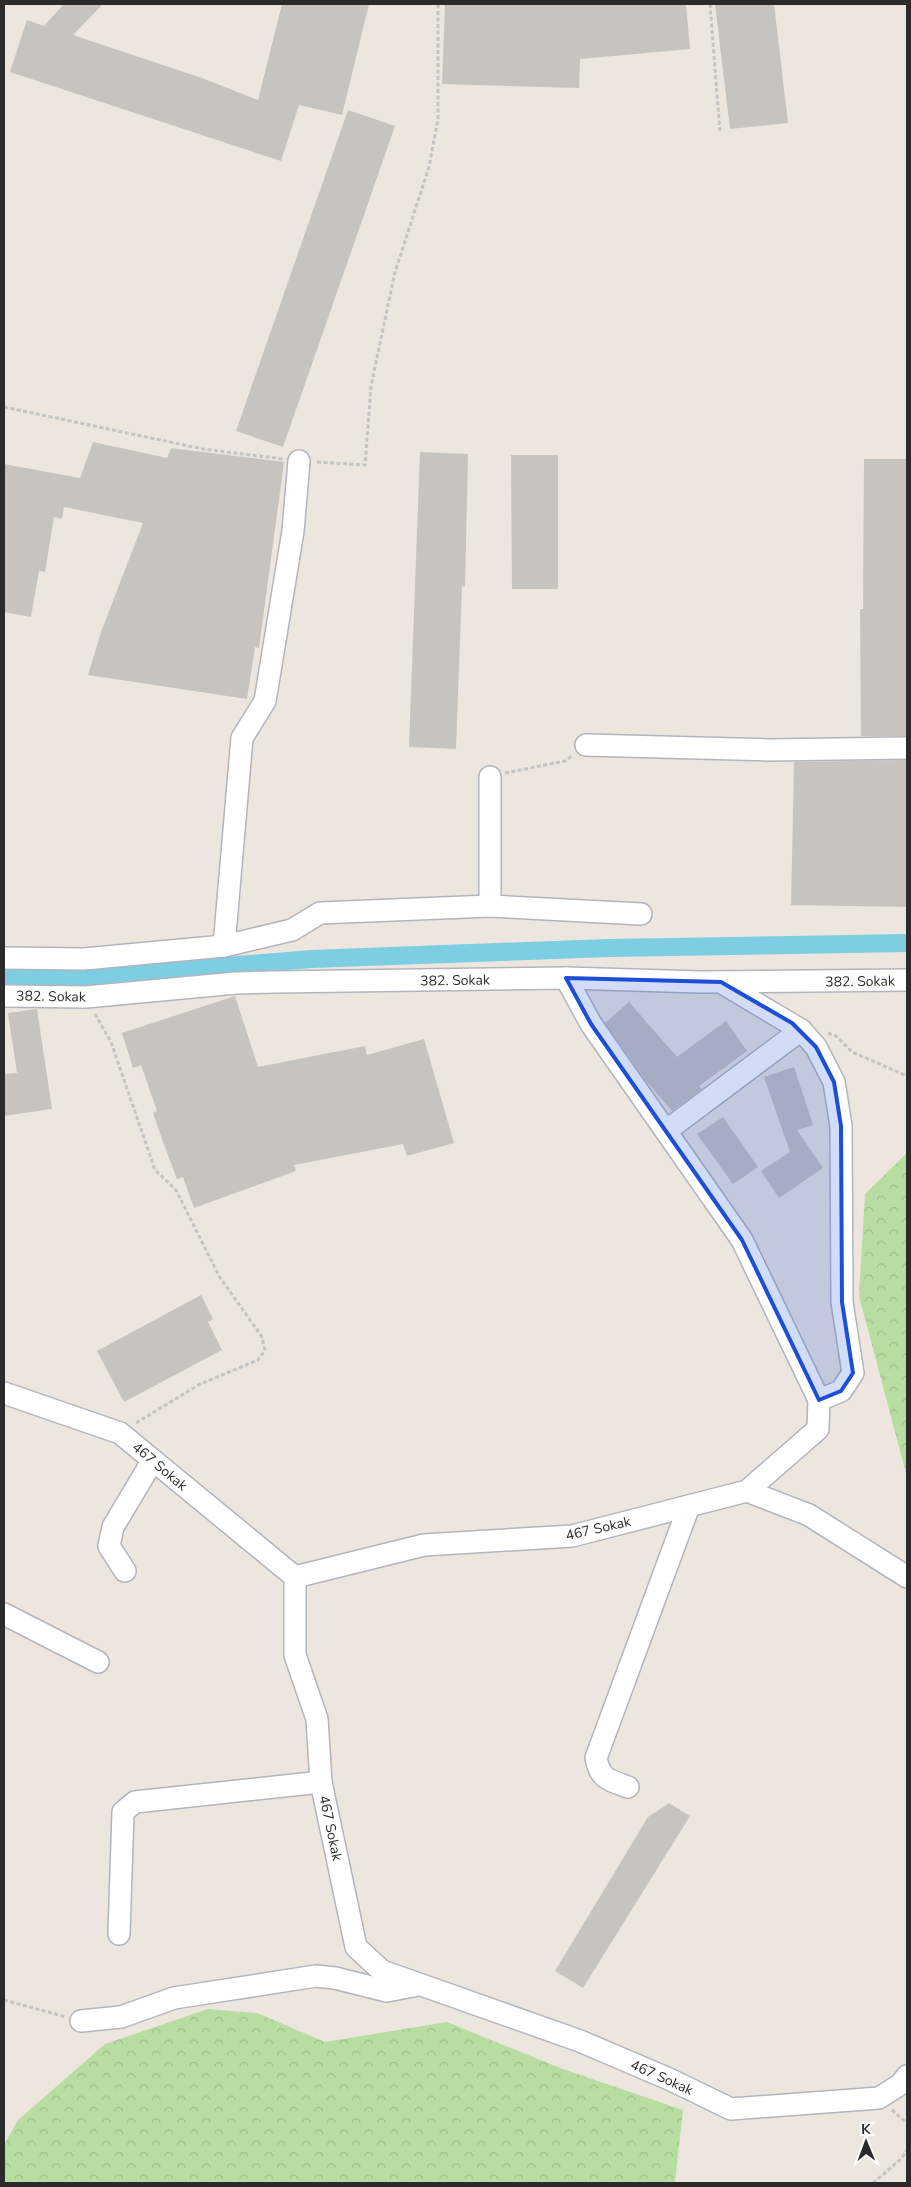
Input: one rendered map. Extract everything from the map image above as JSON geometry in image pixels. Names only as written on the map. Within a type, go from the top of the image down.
[{"type":"street","points":[[224,946],[242,738],[265,701],[293,531],[299,461]]},
{"type":"street","points":[[586,745],[770,750],[907,748]]},
{"type":"street","points":[[490,777],[490,906]]},
{"type":"street","points":[[4,958],[84,959],[224,946],[292,930],[320,914],[490,906],[642,914]]},
{"type":"street","points":[[566,978],[591,1024],[742,1240],[819,1400],[841,1391],[853,1373],[842,1302],[841,1126],[834,1082],[816,1047],[801,1030],[721,982]]},
{"type":"street","name":"382. Sokak","points":[[4,996],[86,997],[236,983],[566,978],[721,982],[907,980]]},
{"type":"street","points":[[666,1131],[801,1030]]},
{"type":"street","name":"467 Sokak","points":[[4,1393],[120,1433],[295,1577]]},
{"type":"street","name":"467 Sokak","points":[[295,1577],[424,1545],[572,1536],[747,1491],[818,1429],[819,1400]]},
{"type":"street","points":[[125,1571],[109,1546],[113,1527],[153,1460]]},
{"type":"street","points":[[747,1491],[809,1515],[907,1577]]},
{"type":"street","points":[[628,1787],[609,1781],[598,1770],[596,1758],[688,1506]]},
{"type":"street","name":"467 Sokak","points":[[295,1577],[295,1655],[317,1719],[321,1782],[356,1947],[382,1971],[580,2041],[731,2109],[879,2098],[901,2084],[907,2076]]},
{"type":"street","points":[[4,1614],[98,1662]]},
{"type":"street","points":[[119,1934],[123,1812],[135,1802],[321,1782]]},
{"type":"street","points":[[81,2021],[121,2017],[174,1998],[316,1976],[335,1978],[387,1991],[418,1984]]},
{"type":"path","points":[[4,407],[203,449],[299,461],[366,465],[371,386],[394,272],[429,167],[438,119],[438,4]]},
{"type":"path","points":[[710,4],[720,133]]},
{"type":"path","points":[[490,777],[524,768],[565,761],[586,745]]},
{"type":"path","points":[[86,997],[111,1042],[155,1170],[176,1190],[219,1276],[262,1336],[265,1350],[258,1360],[200,1384],[120,1433]]},
{"type":"path","points":[[801,1030],[821,1030],[836,1036],[852,1052],[907,1076]]},
{"type":"path","points":[[4,2000],[81,2021]]},
{"type":"path","points":[[873,2183],[901,2159],[907,2150]]},
{"type":"highlighted area","points":[[566,978],[721,982],[792,1023],[816,1047],[834,1082],[841,1126],[842,1302],[853,1373],[841,1391],[819,1400],[742,1240],[591,1024]]},
{"type":"green space","points":[[907,1153],[907,1477],[859,1296],[865,1194]]},
{"type":"green space","points":[[208,2009],[257,2013],[325,2042],[447,2022],[560,2068],[683,2110],[675,2183],[4,2183],[4,2145],[18,2120],[105,2044]]},
{"type":"building","points":[[64,4],[103,4],[73,35],[202,78],[258,100],[282,4],[369,4],[342,115],[299,105],[281,161],[10,72],[27,20],[44,26]]},
{"type":"building","points":[[445,4],[686,4],[690,49],[580,59],[579,88],[442,84]]},
{"type":"building","points":[[715,4],[774,4],[788,123],[730,129]]},
{"type":"building","points":[[348,110],[395,126],[283,447],[236,431]]},
{"type":"building","points":[[93,442],[167,458],[171,448],[284,462],[259,648],[255,647],[247,699],[88,675],[101,632],[143,523],[64,507],[62,519],[54,517],[45,572],[39,571],[31,617],[4,612],[4,464],[80,478]]},
{"type":"building","points":[[420,452],[468,454],[465,587],[462,586],[456,749],[409,747]]},
{"type":"building","points":[[511,455],[558,455],[558,589],[512,589]]},
{"type":"building","points":[[864,459],[907,459],[907,736],[861,736],[860,609],[863,609]]},
{"type":"building","points":[[907,760],[907,907],[791,905],[794,762]]},
{"type":"building","points":[[235,996],[258,1067],[365,1046],[367,1055],[424,1039],[454,1143],[407,1156],[403,1144],[294,1165],[296,1171],[194,1208],[183,1177],[177,1179],[163,1142],[153,1113],[157,1111],[141,1065],[133,1068],[122,1033]]},
{"type":"building","points":[[629,1002],[677,1057],[726,1021],[747,1051],[699,1086],[702,1089],[672,1111],[646,1081],[605,1023]]},
{"type":"building","points":[[37,1009],[52,1109],[4,1116],[4,1074],[17,1073],[8,1013]]},
{"type":"building","points":[[794,1067],[813,1125],[797,1130],[823,1168],[779,1198],[761,1171],[790,1152],[764,1077]]},
{"type":"building","points":[[723,1117],[758,1167],[733,1184],[697,1134]]},
{"type":"building","points":[[201,1295],[213,1319],[208,1322],[222,1350],[124,1402],[97,1351]]},
{"type":"building","points":[[669,1803],[690,1816],[583,1988],[555,1971],[648,1817]]},
{"type":"waterway","points":[[4,976],[74,979],[311,959],[608,948],[907,943]]}]
